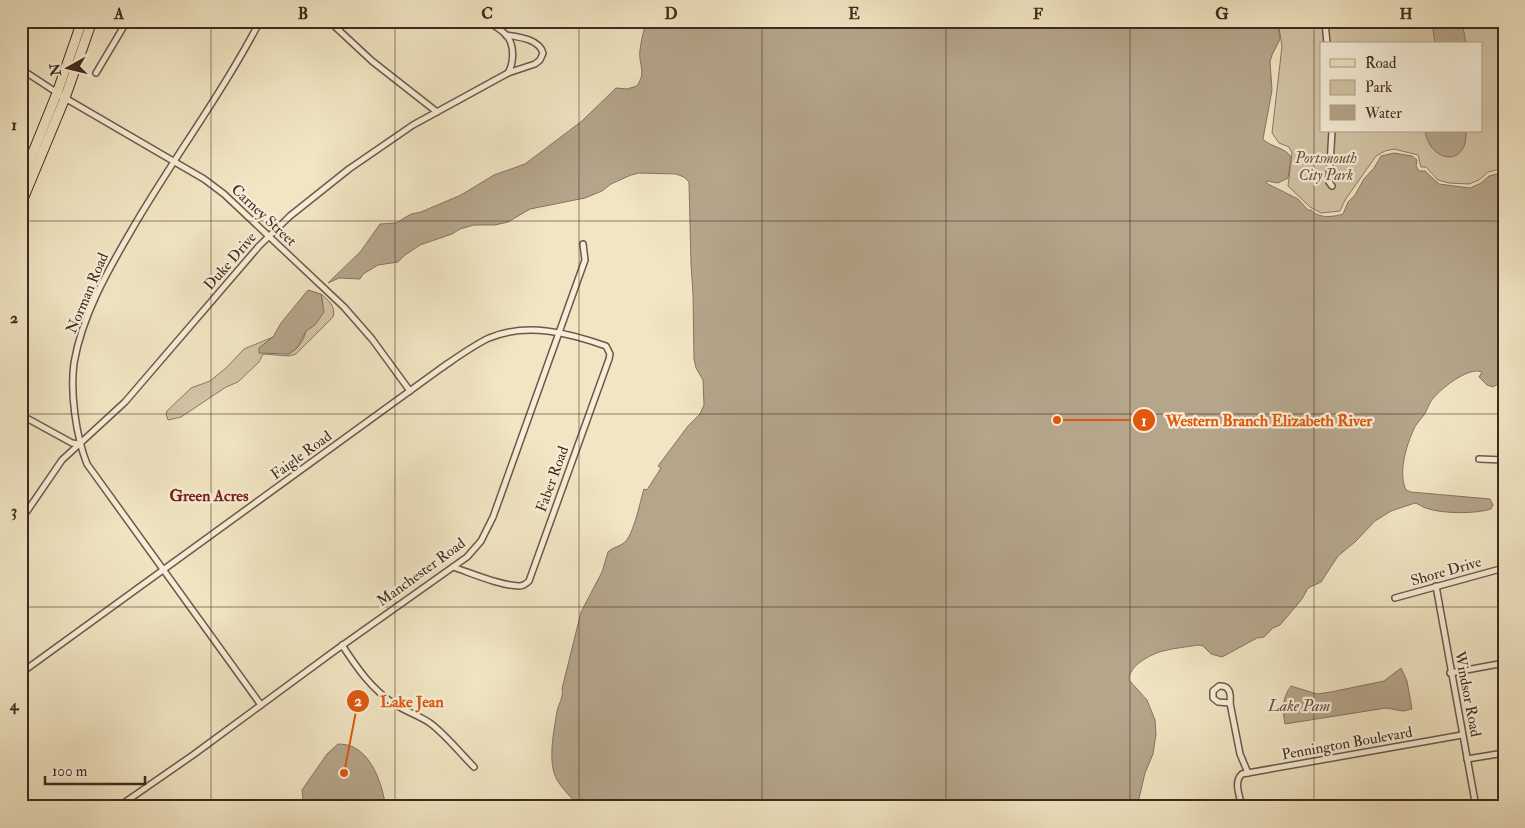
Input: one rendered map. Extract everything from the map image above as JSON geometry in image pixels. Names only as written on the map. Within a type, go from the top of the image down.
[{"type":"main road","points":[[21,182],[61,96],[82,21]]},
{"type":"main road","points":[[21,204],[61,96],[92,21]]},
{"type":"street","points":[[96,73],[127,21]]},
{"type":"street","name":"Norman Road","points":[[260,21],[225,82],[174,161],[108,270],[82,332],[73,378],[79,444],[92,474],[262,705]]},
{"type":"street","points":[[329,21],[372,61],[437,112]]},
{"type":"street","name":"Duke Drive","points":[[21,520],[28,513],[56,468],[66,456],[111,416],[146,380],[225,285],[269,236],[310,199],[349,169],[413,125],[508,73],[535,64],[540,60],[543,53],[538,46],[529,41],[506,35],[486,21]]},
{"type":"street","points":[[1325,21],[1327,42]]},
{"type":"street","points":[[506,35],[512,47],[513,56],[508,73]]},
{"type":"street","name":"Carney Street","points":[[21,69],[61,96],[204,179],[224,194],[357,320],[410,391]]},
{"type":"street","points":[[1332,132],[1329,182],[1332,186]]},
{"type":"street","name":"Manchester Road","points":[[118,807],[453,567],[475,549],[486,533],[585,260],[583,244]]},
{"type":"street","name":"Faigle Road","points":[[21,673],[410,391],[469,350],[493,337],[525,330],[559,332],[606,346],[610,354],[609,359]]},
{"type":"street","name":"Faber Road","points":[[453,567],[502,583],[518,586],[526,584],[530,579],[609,359]]},
{"type":"street","points":[[21,415],[72,443],[79,444]]},
{"type":"street","points":[[1479,459],[1504,460]]},
{"type":"street","name":"Shore Drive","points":[[1395,598],[1504,568]]},
{"type":"street","name":"Windsor Road","points":[[1436,586],[1450,673],[1476,807]]},
{"type":"street","points":[[342,645],[367,681],[377,691],[398,706],[430,723],[474,767]]},
{"type":"street","points":[[1450,673],[1504,663]]},
{"type":"street","points":[[1230,703],[1240,754],[1248,773]]},
{"type":"street","name":"Pennington Boulevard","points":[[1242,807],[1237,783],[1242,774],[1462,735]]},
{"type":"street","points":[[1467,759],[1504,753]]},
{"type":"street","points":[[21,801],[25,807]]},
{"type":"green space","name":"Portsmouth City Park","points":[[1278,21],[1504,21],[1504,168],[1488,172],[1479,180],[1469,184],[1449,183],[1438,180],[1426,167],[1421,167],[1418,155],[1394,149],[1385,151],[1376,156],[1345,200],[1340,211],[1321,213],[1310,207],[1288,186],[1292,153],[1289,147],[1279,143],[1272,133],[1282,46]]},
{"type":"green space","points":[[321,294],[333,307],[333,317],[296,354],[289,356],[263,354],[259,362],[238,382],[226,387],[181,417],[168,420],[167,411],[191,388],[210,381],[244,349],[273,337],[259,348],[288,354],[297,348],[323,304]]},
{"type":"water","points":[[646,21],[1277,21],[1280,39],[1270,62],[1272,90],[1263,139],[1269,144],[1285,151],[1291,157],[1288,178],[1278,183],[1267,181],[1266,183],[1298,199],[1308,210],[1318,215],[1331,216],[1343,214],[1348,202],[1355,195],[1381,156],[1394,153],[1412,156],[1417,160],[1416,166],[1419,171],[1425,171],[1439,184],[1470,188],[1481,183],[1489,176],[1504,172],[1504,380],[1493,387],[1487,385],[1479,377],[1482,372],[1469,372],[1454,380],[1440,391],[1431,401],[1414,429],[1403,468],[1406,490],[1490,499],[1493,505],[1491,509],[1458,513],[1432,510],[1415,503],[1391,511],[1375,521],[1355,542],[1338,556],[1321,582],[1308,588],[1302,599],[1280,625],[1273,628],[1264,637],[1257,638],[1222,657],[1211,654],[1203,646],[1198,645],[1158,653],[1136,665],[1132,670],[1129,680],[1147,700],[1155,720],[1156,734],[1153,754],[1145,773],[1137,807],[580,807],[557,780],[552,764],[552,756],[557,711],[562,697],[562,689],[581,612],[602,572],[608,552],[623,544],[628,538],[634,525],[644,489],[647,490],[661,468],[658,466],[688,426],[700,414],[704,405],[703,380],[696,368],[694,359],[689,182],[684,177],[676,174],[639,173],[631,175],[585,198],[530,209],[508,222],[495,225],[474,225],[460,229],[452,234],[420,245],[398,262],[378,265],[363,274],[360,279],[339,278],[328,283],[361,251],[380,224],[396,223],[411,214],[421,212],[461,195],[494,175],[525,164],[582,121],[616,88],[627,89],[637,86],[642,72],[640,50]]},
{"type":"water","points":[[1432,21],[1462,21],[1466,42],[1435,42]]},
{"type":"water","points":[[1425,132],[1466,132],[1465,143],[1461,151],[1455,156],[1441,155],[1428,142]]},
{"type":"water","points":[[308,290],[321,294],[324,312],[315,325],[306,331],[297,348],[289,354],[259,353],[259,348],[273,337],[281,323]]},
{"type":"water","name":"Lake Pam","points":[[1401,668],[1407,681],[1412,709],[1403,711],[1386,708],[1285,724],[1283,704],[1291,686],[1317,694],[1331,692],[1384,681]]},
{"type":"water","points":[[338,744],[353,747],[372,765],[382,790],[386,807],[304,807],[302,790],[327,754]]},
{"type":"place","name":"Western Branch Elizabeth River","points":[[1057,420]]},
{"type":"place","name":"Lake Jean","points":[[344,773]]},
{"type":"district","name":"Green Acres","points":[[209,495]]}]
